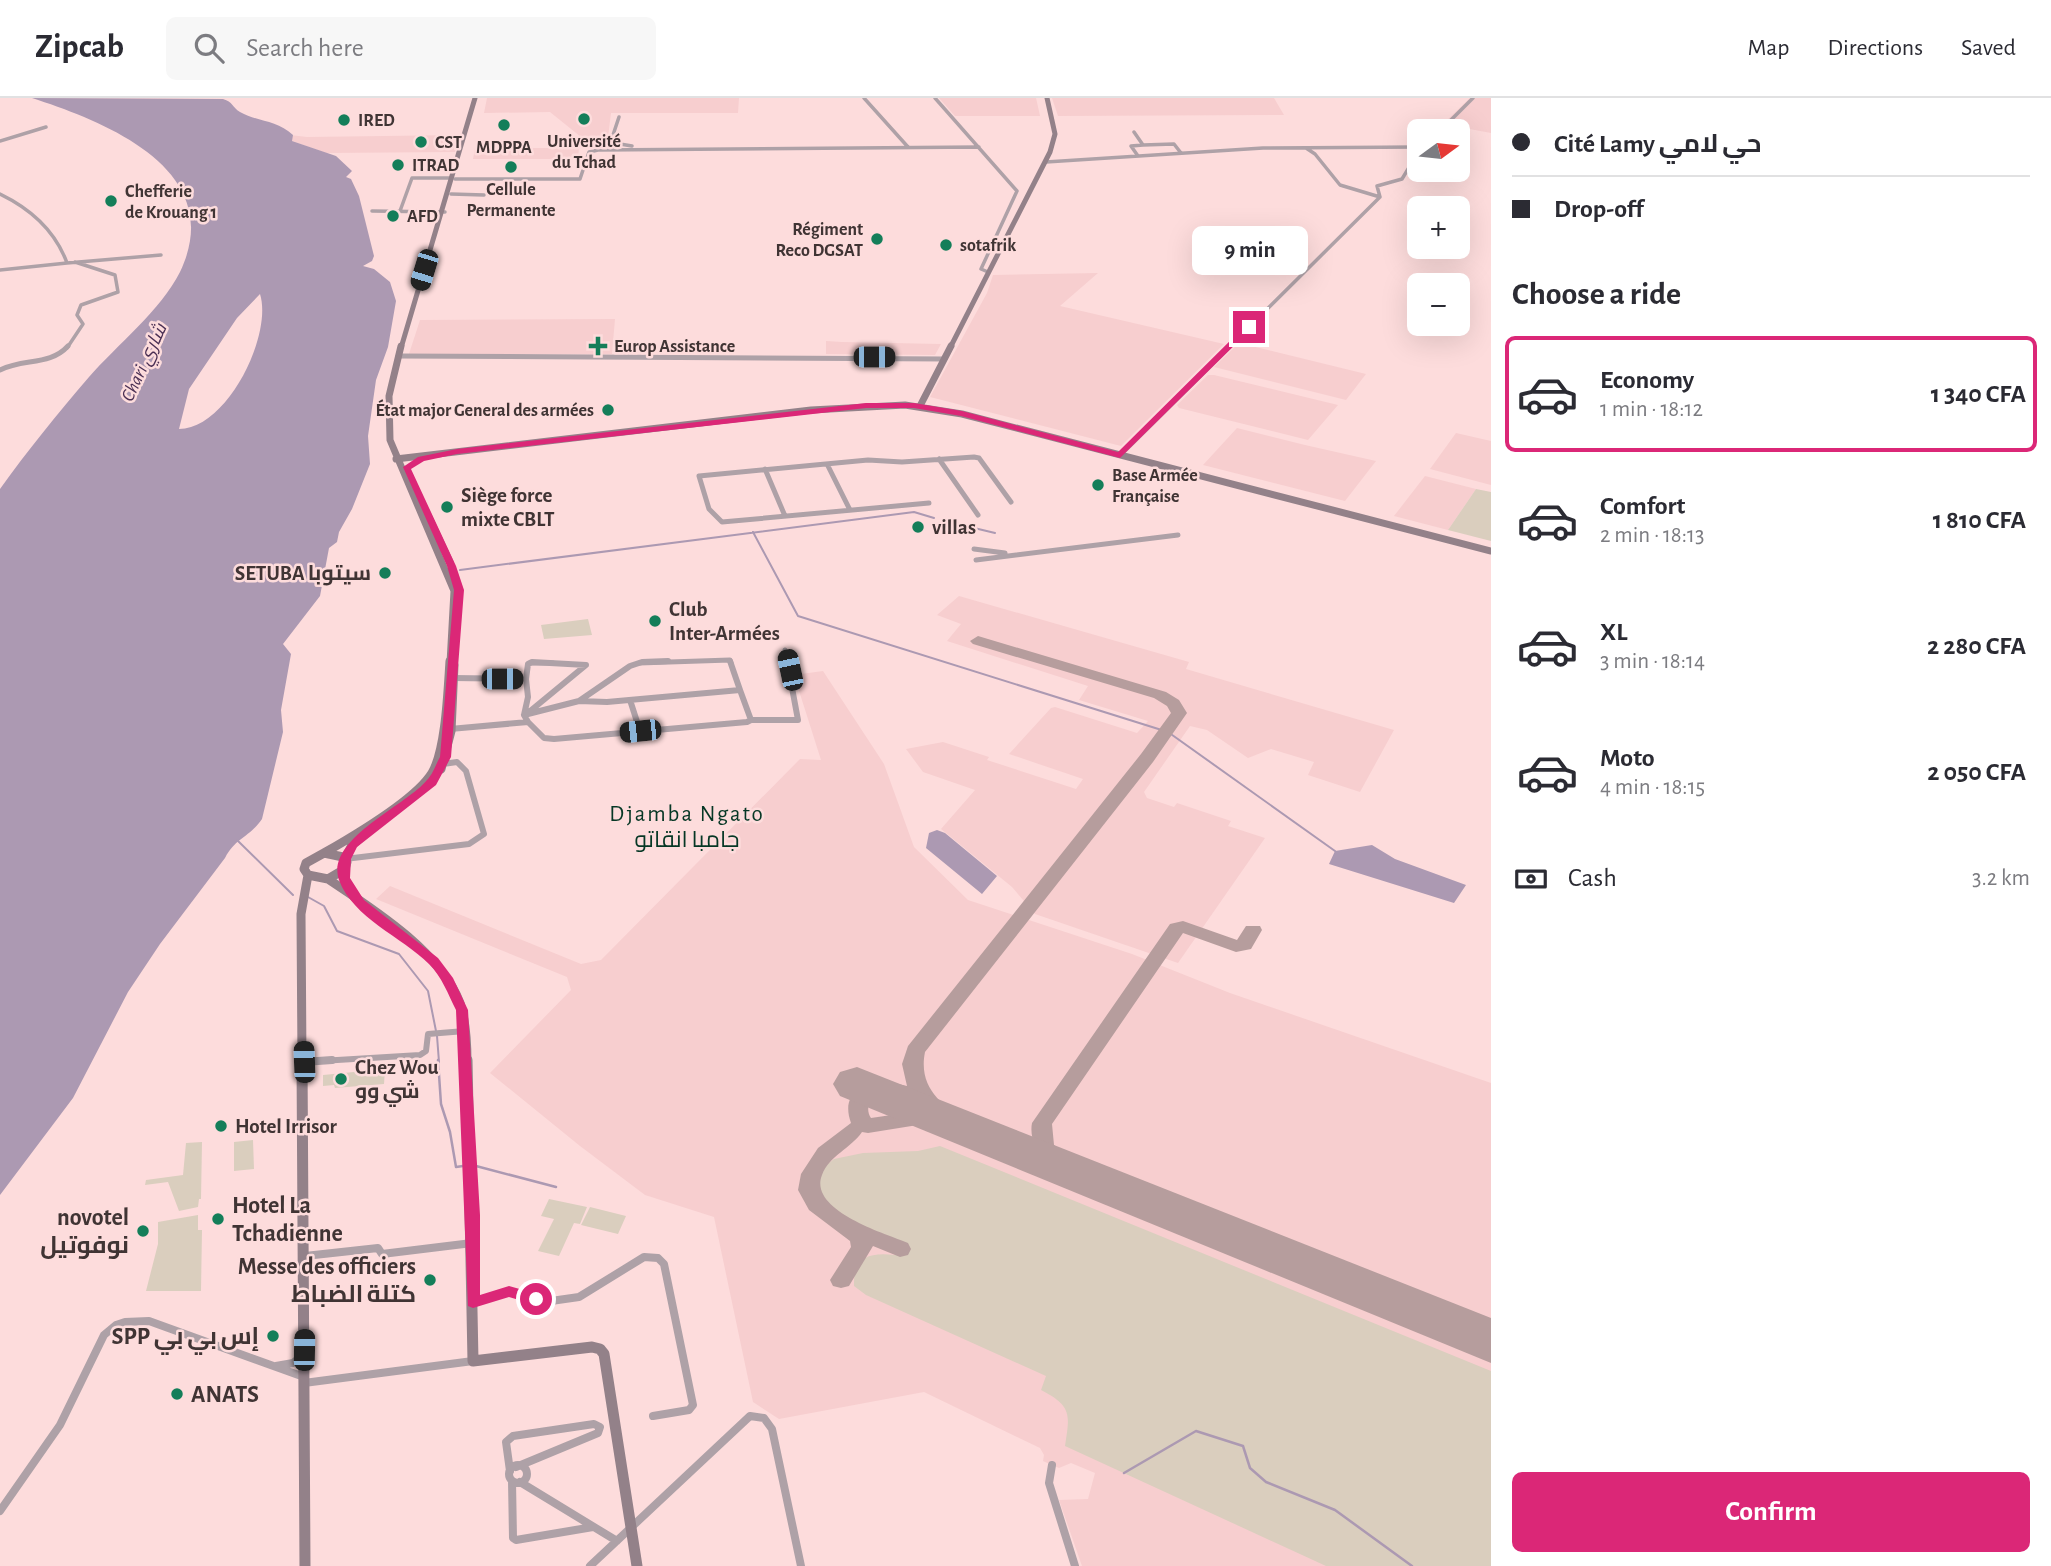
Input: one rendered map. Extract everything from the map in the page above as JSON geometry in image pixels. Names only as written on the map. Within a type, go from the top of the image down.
[{"type":"main road","points":[[918,404],[1046,162],[1055,134],[1044,98]]},
{"type":"main road","points":[[986,272],[1048,142],[1049,123],[1044,98]]},
{"type":"main road","points":[[306,890],[345,864],[360,838],[432,782],[443,764],[450,729],[454,591],[389,433],[388,399],[476,102]]},
{"type":"main road","points":[[443,212],[451,194],[453,178]]},
{"type":"main road","points":[[400,460],[811,410],[918,404],[1491,551]]},
{"type":"main road","points":[[400,460],[420,457]]},
{"type":"main road","points":[[305,1566],[301,914],[308,876],[304,869],[306,863],[349,838],[430,776],[439,757],[451,681]]},
{"type":"main road","points":[[324,853],[337,854],[345,864],[347,886],[360,902]]},
{"type":"main road","points":[[308,876],[325,879],[360,902],[420,949],[440,969],[456,994],[465,1031],[474,1243],[472,1361],[571,1349],[600,1349],[607,1362],[637,1566]]},
{"type":"street","points":[[864,98],[908,147]]},
{"type":"street","points":[[935,98],[1017,191],[981,267],[986,272]]},
{"type":"street","points":[[1452,119],[1473,98]]},
{"type":"street","points":[[619,117],[612,138],[620,144],[655,149]]},
{"type":"street","points":[[0,141],[46,127]]},
{"type":"street","points":[[1134,132],[1143,145]]},
{"type":"street","points":[[1138,156],[1130,146],[1174,144],[1181,153]]},
{"type":"street","points":[[400,211],[412,178],[580,179],[589,152],[655,149],[979,147]]},
{"type":"street","points":[[1046,162],[1305,147],[1407,149]]},
{"type":"street","points":[[1305,147],[1315,152],[1322,169],[1338,184],[1380,197]]},
{"type":"street","points":[[1380,197],[1377,186],[1402,179],[1407,170]]},
{"type":"street","points":[[0,194],[37,217],[53,235],[68,263]]},
{"type":"street","points":[[451,194],[484,195]]},
{"type":"street","points":[[1120,455],[1380,197]]},
{"type":"street","points":[[372,211],[443,212]]},
{"type":"street","points":[[0,270],[160,255]]},
{"type":"street","points":[[0,370],[14,363],[47,360],[60,354],[74,340],[83,324],[77,314],[81,305],[118,292],[115,275],[75,262]]},
{"type":"street","points":[[401,356],[942,358]]},
{"type":"street","points":[[929,503],[722,522],[716,521],[711,513],[699,477],[827,464],[979,458],[1011,502]]},
{"type":"street","points":[[939,459],[978,514]]},
{"type":"street","points":[[827,464],[850,510]]},
{"type":"street","points":[[765,469],[785,516]]},
{"type":"street","points":[[976,560],[1178,535]]},
{"type":"street","points":[[974,549],[996,553],[1035,548],[1045,551]]},
{"type":"street","points":[[524,715],[586,665],[532,662],[528,664],[524,715],[528,723],[544,738],[751,720],[798,720],[785,650]]},
{"type":"street","points":[[579,701],[630,666],[648,662],[730,660],[751,720]]},
{"type":"street","points":[[451,681],[526,679]]},
{"type":"street","points":[[524,715],[579,701],[631,700],[740,690]]},
{"type":"street","points":[[631,700],[640,731]]},
{"type":"street","points":[[450,729],[528,723]]},
{"type":"street","points":[[345,864],[469,844],[484,834],[466,771],[457,762],[443,764]]},
{"type":"street","points":[[304,1062],[420,1055],[426,1051],[428,1035],[465,1031]]},
{"type":"street","points":[[305,1256],[378,1248],[382,1254],[474,1243]]},
{"type":"street","points":[[473,1303],[509,1291],[544,1302],[579,1297],[643,1257],[660,1259],[664,1264],[693,1405],[689,1410],[653,1416]]},
{"type":"street","points":[[0,1511],[60,1425],[99,1342],[116,1325],[125,1322],[149,1321],[274,1366],[304,1380],[472,1361]]},
{"type":"street","points":[[274,1366],[293,1363],[304,1353]]},
{"type":"street","points":[[590,1566],[746,1418],[758,1416],[768,1423],[775,1437],[801,1566]]},
{"type":"street","points":[[515,1475],[598,1433],[600,1427],[594,1424],[513,1436],[506,1441],[515,1475],[514,1539],[524,1541],[593,1527]]},
{"type":"street","points":[[1052,1465],[1049,1483],[1075,1566]]},
{"type":"street","points":[[515,1475],[617,1541]]},
{"type":"shaded area","name":"Université du Tchad","points":[[487,98],[739,98],[738,113],[611,113],[608,137],[581,137],[550,112],[484,113]]},
{"type":"shaded area","points":[[939,98],[1036,98],[1040,116],[955,116]]},
{"type":"shaded area","points":[[1052,98],[1274,98],[1284,115],[1058,116]]},
{"type":"shaded area","points":[[1470,98],[1491,98],[1491,133],[1470,129],[1470,119],[1448,119]]},
{"type":"shaded area","points":[[290,135],[461,135],[455,152],[326,153],[292,141]]},
{"type":"shaded area","name":"CST","points":[[475,148],[579,148],[578,159],[473,159]]},
{"type":"shaded area","points":[[1098,273],[1060,306],[1224,344],[1121,446],[930,397],[987,293],[993,275]]},
{"type":"shaded area","points":[[615,319],[612,354],[409,354],[420,320]]},
{"type":"shaded area","points":[[826,341],[941,344],[935,355],[826,354]]},
{"type":"shaded area","points":[[1239,343],[1366,374],[1346,400],[1214,367]]},
{"type":"shaded area","points":[[1208,375],[1338,405],[1308,440],[1179,408],[1177,405]]},
{"type":"shaded area","points":[[1237,428],[1376,461],[1345,501],[1203,465]]},
{"type":"shaded area","points":[[1456,433],[1491,441],[1491,485],[1430,469]]},
{"type":"shaded area","points":[[1425,476],[1476,489],[1448,530],[1394,516]]},
{"type":"shaded area","points":[[1476,489],[1491,492],[1491,541],[1448,530]]},
{"type":"shaded area","points":[[959,596],[1189,662],[1186,669],[1394,730],[1360,792],[1308,775],[1314,762],[1271,749],[1248,758],[1207,730],[1190,726],[1144,792],[1147,798],[1174,807],[1177,803],[1231,821],[1228,826],[1265,838],[1178,963],[1035,914],[1012,887],[941,829],[975,790],[923,772],[906,749],[943,742],[989,757],[987,760],[1076,789],[1083,779],[1009,754],[1051,708],[1137,733],[1148,721],[1079,700],[1088,686],[947,641],[961,624],[937,615]]},
{"type":"shaded area","points":[[588,619],[592,635],[544,639],[541,625]]},
{"type":"shaded area","points":[[823,671],[884,764],[914,847],[968,900],[1132,954],[1230,993],[1491,1083],[1491,1566],[1082,1566],[1059,1500],[1088,1499],[1095,1473],[1071,1463],[1059,1468],[1043,1461],[1044,1455],[1040,1448],[924,1392],[779,1419],[753,1402],[714,1217],[645,1195],[490,1073],[571,990],[567,977],[376,899],[390,886],[581,964],[601,960],[800,759],[821,760],[794,675]]},
{"type":"shaded area","points":[[385,1069],[384,1084],[335,1088],[334,1085],[323,1086],[323,1075]]},
{"type":"shaded area","points":[[253,1140],[254,1169],[234,1171],[234,1142]]},
{"type":"shaded area","points":[[202,1142],[201,1199],[198,1207],[179,1211],[168,1182],[145,1185],[146,1180],[183,1175],[186,1143]]},
{"type":"shaded area","points":[[940,1146],[1491,1371],[1491,1566],[1326,1566],[1065,1446],[1068,1418],[1064,1406],[1041,1390],[1046,1376],[866,1295],[854,1286],[856,1268],[864,1258],[877,1254],[895,1255],[904,1245],[833,1210],[815,1191],[818,1172],[834,1159],[863,1153],[918,1151]]},
{"type":"shaded area","points":[[549,1199],[587,1207],[580,1224],[574,1223],[559,1256],[538,1251],[554,1219],[541,1216]]},
{"type":"shaded area","points":[[590,1207],[626,1216],[618,1234],[581,1225]]},
{"type":"shaded area","points":[[198,1215],[198,1230],[202,1230],[201,1291],[146,1291],[158,1244],[158,1222]]},
{"type":"water","name":"Chari شاري","points":[[32,98],[223,99],[240,112],[287,130],[293,135],[292,141],[336,156],[352,171],[346,177],[351,179],[359,196],[374,256],[372,261],[363,266],[374,269],[390,282],[396,301],[388,347],[376,380],[368,436],[370,464],[337,542],[329,548],[320,596],[283,644],[291,654],[281,710],[283,732],[262,819],[229,851],[160,944],[128,992],[73,1098],[0,1195],[0,489],[89,377],[162,300],[180,272],[191,237],[188,206],[175,179],[153,156],[125,137]],"holes":[[[260,294],[260,332],[253,355],[229,397],[214,414],[197,425],[179,429],[189,389],[237,318]]]},
{"type":"water","points":[[937,830],[945,833],[997,876],[982,894],[926,848],[929,833]]},
{"type":"water","points":[[1372,845],[1395,859],[1466,885],[1454,903],[1329,864],[1335,851]]},
{"type":"waterway","points":[[753,533],[914,512],[934,518]]},
{"type":"waterway","points":[[945,521],[995,533]]},
{"type":"waterway","points":[[460,570],[753,533]]},
{"type":"waterway","points":[[753,533],[798,616],[1168,732],[1335,851]]},
{"type":"waterway","points":[[237,840],[293,895]]},
{"type":"waterway","points":[[308,897],[324,906],[337,931],[399,954],[428,991],[436,1031]]},
{"type":"waterway","points":[[437,1036],[439,1062]]},
{"type":"waterway","points":[[438,1060],[441,1104],[450,1132],[456,1167],[463,1166]]},
{"type":"waterway","points":[[476,1166],[556,1187]]},
{"type":"waterway","points":[[1124,1473],[1196,1431],[1243,1446],[1250,1468],[1266,1482],[1335,1510],[1412,1566]]},
{"type":"taxiway","points":[[922,1111],[904,1092],[892,1089],[869,1092],[861,1098],[857,1108],[860,1121],[868,1126],[924,1117],[961,1127],[940,1113],[923,1096],[913,1076],[915,1051],[1147,758],[1179,713],[1173,703],[1160,695],[978,641]]},
{"type":"taxiway","points":[[1076,1173],[1055,1159],[1044,1147],[1040,1132],[1042,1123],[1177,928],[1183,927],[1236,946],[1244,945],[1253,930]]},
{"type":"taxiway","points":[[853,1130],[825,1154],[811,1174],[809,1190],[816,1204],[831,1217],[900,1249]]},
{"type":"taxiway","points":[[841,1280],[862,1248],[860,1238],[850,1228]]},
{"type":"runway","points":[[857,1084],[1491,1341]]},
{"type":"place","name":"Université du Tchad","points":[[584,119]]},
{"type":"place","name":"IRED","points":[[344,120]]},
{"type":"place","name":"MDPPA","points":[[504,125]]},
{"type":"place","name":"CST","points":[[421,142]]},
{"type":"place","name":"ITRAD","points":[[398,165]]},
{"type":"place","name":"Cellule Permanente","points":[[511,167]]},
{"type":"place","name":"Chefferie de Krouang 1","points":[[111,201]]},
{"type":"place","name":"AFD","points":[[393,216]]},
{"type":"place","name":"Régiment Reco DGSAT","points":[[877,239]]},
{"type":"place","name":"sotafrik","points":[[946,245]]},
{"type":"place","name":"Europ Assistance","points":[[598,346]]},
{"type":"place","name":"État major General des armées","points":[[608,410]]},
{"type":"place","name":"Base Armée Française","points":[[1098,485]]},
{"type":"place","name":"Siège force mixte CBLT","points":[[447,507]]},
{"type":"place","name":"villas","points":[[918,527]]},
{"type":"place","name":"SETUBA سيتوبا","points":[[385,573]]},
{"type":"place","name":"Club Inter-Armées","points":[[655,621]]},
{"type":"place","name":"Chez Wou شي وو","points":[[341,1079]]},
{"type":"place","name":"Hotel Irrisor","points":[[221,1126]]},
{"type":"place","name":"Hotel La Tchadienne","points":[[218,1219]]},
{"type":"place","name":"novotel نوفوتيل","points":[[143,1231]]},
{"type":"place","name":"Messe des officiers كتلة الضباط","points":[[430,1280]]},
{"type":"place","name":"SPP إس بي بي","points":[[273,1336]]},
{"type":"place","name":"ANATS","points":[[177,1394]]},
{"type":"district","name":"Djamba Ngato جامبا انقاتو","points":[[687,826]]},
{"type":"route","points":[[536,1299],[509,1291],[473,1303],[473,1215],[462,1010],[447,978],[433,961],[360,902],[347,886],[344,874],[347,866],[345,859],[352,845],[432,782],[446,757],[459,590],[452,566],[406,468],[435,455],[866,405],[914,405],[962,414],[1120,455],[1249,327]]}]
